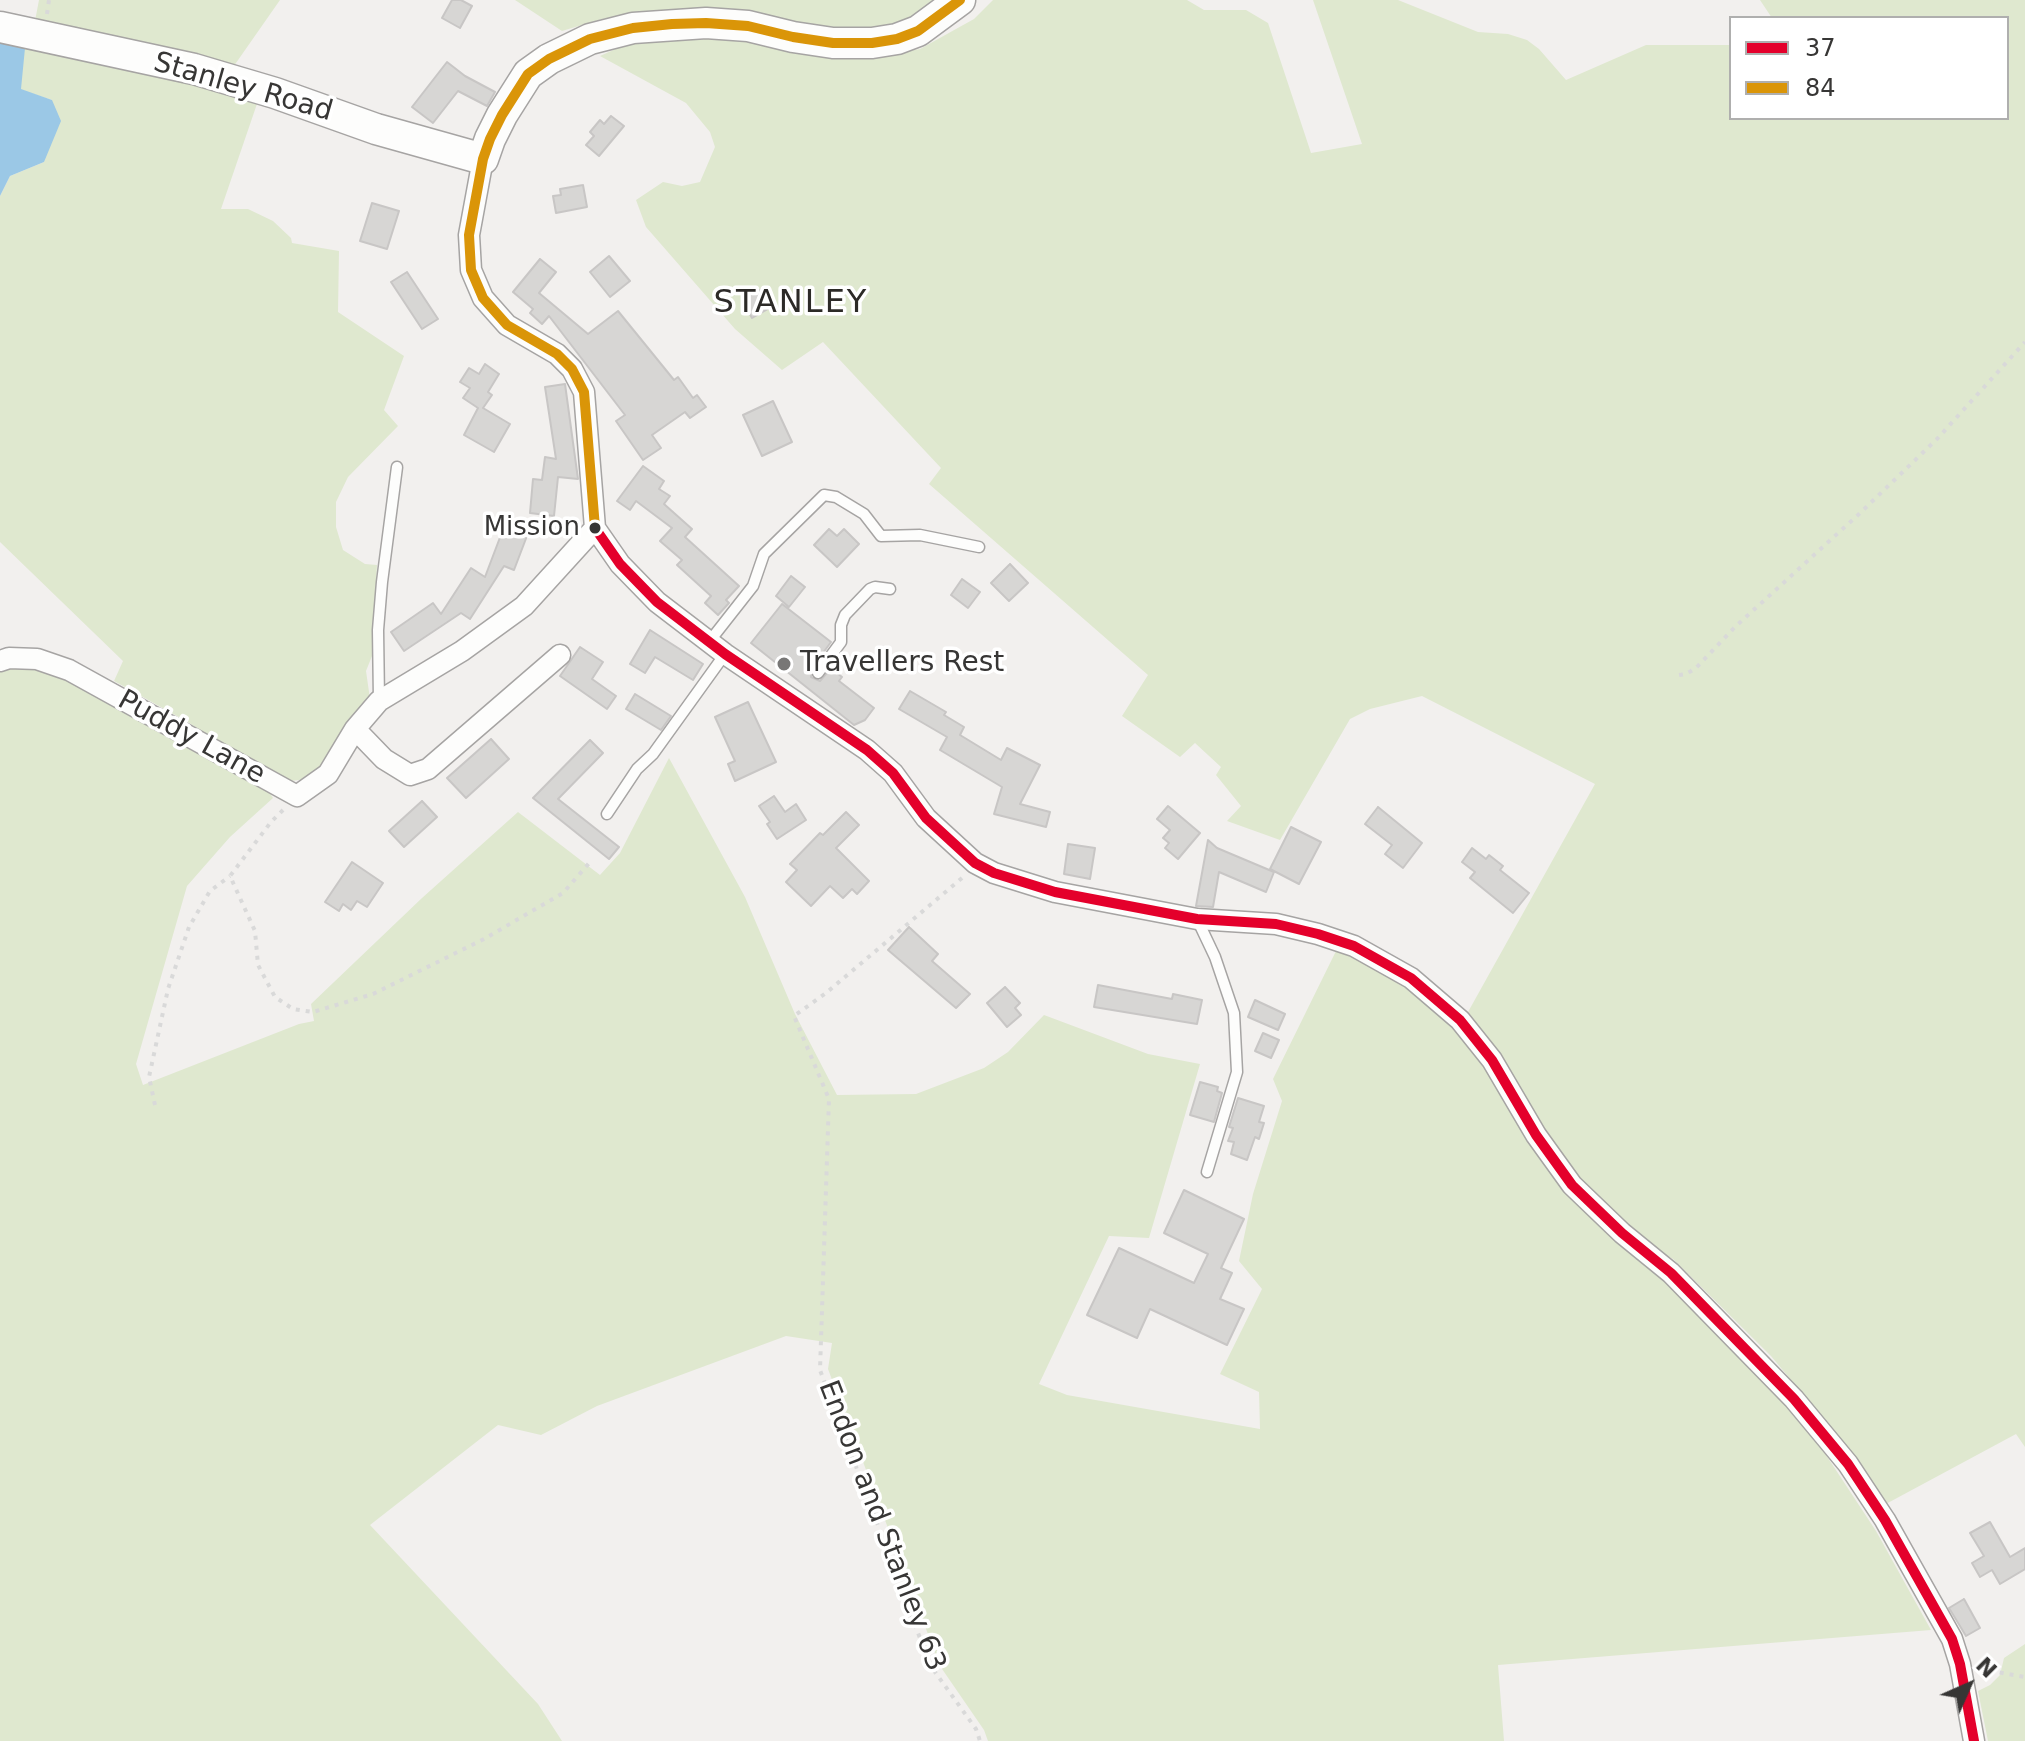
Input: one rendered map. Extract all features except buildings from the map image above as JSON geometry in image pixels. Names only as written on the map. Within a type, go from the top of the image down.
[{"type":"street","points":[[960,0],[918,31],[897,39],[872,43],[833,43],[748,26],[706,23],[633,28],[590,39],[549,59],[528,74],[502,115],[483,159],[469,235],[471,270],[483,298],[507,325],[557,354],[572,369],[584,392],[595,528],[620,564],[657,602],[717,648],[800,699],[867,750],[893,773],[926,818],[975,863],[994,873],[1055,892],[1197,919],[1276,924],[1318,934],[1354,946],[1411,978],[1460,1020],[1492,1060],[1536,1135],[1572,1185],[1622,1233],[1671,1273],[1794,1399],[1848,1464],[1885,1520],[1945,1626],[1960,1664],[1974,1741]]},
{"type":"street","name":"Stanley Road","points":[[0,27],[194,69],[275,93],[376,129],[483,159]]},
{"type":"street","name":"Puddy Lane","points":[[0,661],[9,658],[37,659],[69,670],[297,796],[328,774],[355,729],[379,701],[462,651],[524,606],[595,528]]},
{"type":"street","points":[[355,729],[384,759],[410,775],[428,769],[560,655]]},
{"type":"lane","points":[[379,701],[381,594],[397,467]]},
{"type":"lane","points":[[607,814],[637,769],[653,754],[753,586],[764,554],[824,495],[836,497],[864,514],[881,536],[920,535],[979,547]]},
{"type":"lane","points":[[818,673],[841,642],[841,625],[845,615],[870,589],[890,589]]},
{"type":"lane","points":[[1197,919],[1215,957],[1234,1013],[1237,1072],[1207,1172]]},
{"type":"path","points":[[1679,675],[1696,668],[1736,626],[1937,439],[2025,342]]},
{"type":"path","points":[[155,1105],[149,1077],[168,989],[189,927],[210,891],[230,876],[271,822],[297,796]]},
{"type":"path","points":[[230,876],[255,931],[258,965],[275,997],[293,1009],[313,1012],[373,994],[484,939],[563,893],[591,861]]},
{"type":"path","name":"Endon and Stanley 63","points":[[975,863],[949,889],[826,993],[794,1016],[829,1099],[820,1370],[930,1665],[976,1729],[980,1741]]},
{"type":"path","points":[[1960,1664],[2000,1675],[2023,1674],[2025,1684]]},
{"type":"green space","points":[[39,0],[280,0],[229,73],[35,21]]},
{"type":"green space","points":[[515,0],[943,0],[890,30],[818,33],[687,12],[602,19],[562,31]]},
{"type":"green space","points":[[993,0],[1187,0],[1204,10],[1246,10],[1268,23],[1311,153],[1362,144],[1313,0],[1398,0],[1478,32],[1508,34],[1527,40],[1566,80],[1646,45],[1729,45],[1729,120],[2009,120],[2009,16],[1771,16],[1760,0],[2025,0],[2025,1447],[2016,1434],[1884,1505],[1827,1423],[1771,1356],[1673,1259],[1654,1248],[1578,1178],[1537,1122],[1496,1051],[1468,1012],[1595,784],[1422,696],[1370,709],[1350,719],[1280,840],[1227,821],[1241,806],[1216,775],[1221,767],[1195,743],[1180,757],[1122,716],[1148,675],[929,484],[941,468],[823,342],[782,370],[735,329],[646,227],[636,200],[663,182],[682,186],[700,182],[715,147],[710,132],[686,103],[600,56],[631,42],[756,37],[868,58],[920,49],[974,19]]},
{"type":"green space","points":[[0,42],[259,98],[221,209],[248,209],[273,221],[291,238],[292,243],[339,251],[338,312],[404,356],[384,410],[398,426],[348,477],[336,502],[336,527],[343,550],[365,564],[377,565],[372,656],[366,671],[370,699],[320,771],[307,779],[290,781],[261,768],[114,681],[123,661],[0,542],[0,196],[10,176],[44,162],[52,100],[21,90]]},
{"type":"green space","points":[[42,667],[77,679],[264,784],[273,798],[230,837],[187,886],[136,1064],[143,1085],[299,1024],[314,1021],[311,1004],[518,812],[600,875],[620,853],[669,758],[745,897],[795,1014],[837,1095],[916,1094],[984,1068],[1008,1052],[1044,1015],[1148,1054],[1200,1064],[1149,1238],[1109,1236],[1039,1384],[1067,1395],[1260,1429],[1259,1392],[1220,1374],[1262,1289],[1239,1261],[1253,1194],[1282,1101],[1273,1079],[1337,949],[1397,978],[1441,1013],[1645,1262],[1777,1395],[1826,1455],[1876,1531],[1931,1630],[1498,1665],[1504,1741],[988,1741],[984,1730],[940,1666],[828,1369],[832,1343],[786,1336],[597,1406],[541,1435],[498,1425],[370,1525],[538,1704],[562,1741],[0,1741],[0,668]]},
{"type":"green space","points":[[2025,1644],[2025,1741],[1988,1741],[1978,1691],[2000,1675],[2004,1658]]},
{"type":"water","points":[[0,42],[25,48],[21,89],[52,100],[61,121],[44,162],[10,176],[0,196]]},
{"type":"transit line","name":"84","points":[[595,528],[584,392],[572,369],[557,354],[507,325],[483,298],[471,270],[469,235],[483,159],[502,115],[528,74],[549,59],[590,39],[633,28],[672,24],[748,26],[833,43],[872,43],[897,39],[918,31],[960,0]]},
{"type":"transit line","name":"37","points":[[595,528],[620,564],[657,602],[725,654],[867,750],[893,773],[926,818],[975,863],[994,873],[1055,892],[1197,919],[1276,924],[1318,934],[1354,946],[1411,978],[1460,1020],[1492,1060],[1536,1135],[1572,1185],[1622,1233],[1671,1273],[1794,1399],[1848,1464],[1885,1520],[1952,1639],[1960,1664],[1974,1741]]},
{"type":"place","name":"Mission","points":[[595,528]]},
{"type":"place","name":"Travellers Rest","points":[[784,664]]},
{"type":"district","name":"STANLEY","points":[[791,304]]}]
